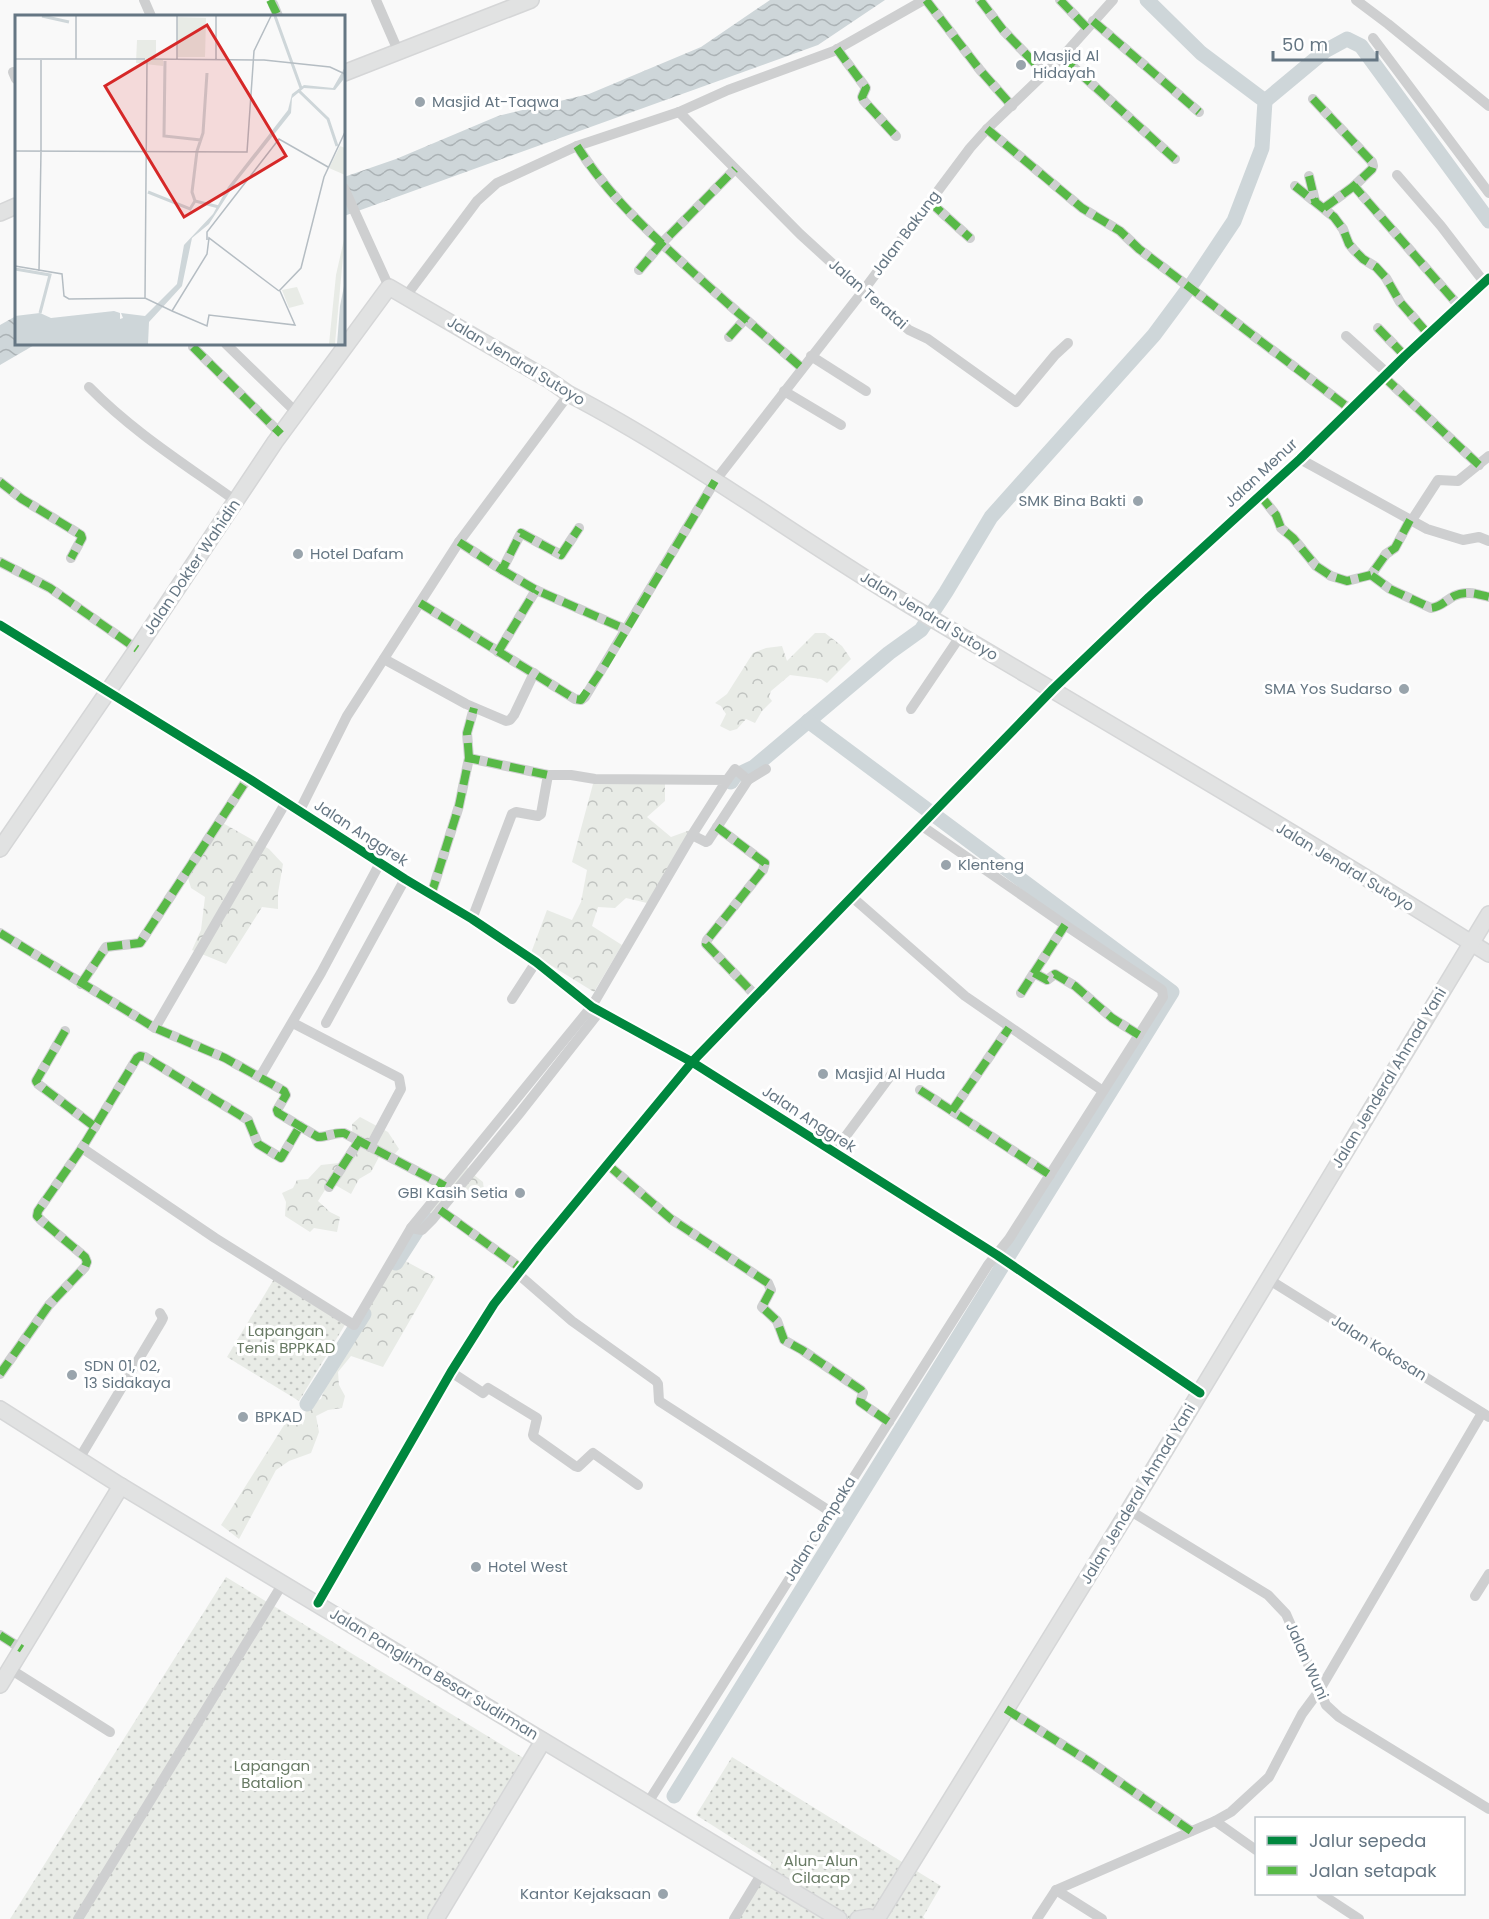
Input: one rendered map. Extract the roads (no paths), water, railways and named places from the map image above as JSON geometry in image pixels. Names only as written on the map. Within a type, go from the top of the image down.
[{"type":"main road","points":[[345,74],[531,0]]},
{"type":"main road","points":[[0,213],[15,206]]},
{"type":"main road","name":"Jalan Jendral Sutoyo","points":[[389,287],[549,380],[715,481],[811,544],[1489,954]]},
{"type":"main road","name":"Jalan Dokter Wahidin","points":[[0,849],[137,650],[281,434],[389,287]]},
{"type":"main road","name":"Jalan Jenderal Ahmad Yani","points":[[877,1919],[1129,1510],[1489,914]]},
{"type":"main road","name":"Jalan Panglima Besar Sudirman","points":[[0,1409],[121,1486],[839,1919]]},
{"type":"main road","points":[[0,1685],[121,1486]]},
{"type":"main road","points":[[436,1919],[543,1741]]},
{"type":"main road","points":[[858,1919],[869,1917],[877,1919]]},
{"type":"street","points":[[144,0],[151,15]]},
{"type":"street","points":[[376,0],[399,53]]},
{"type":"street","points":[[406,296],[486,191],[497,183],[576,146],[679,112],[728,90],[837,49],[925,0],[980,70],[1012,106]]},
{"type":"street","points":[[980,0],[1003,30],[1045,74]]},
{"type":"street","points":[[1060,0],[1199,112]]},
{"type":"street","name":"Jalan Bakung","points":[[534,673],[575,699],[581,700],[604,667],[715,481],[987,129],[1062,57],[1113,0]]},
{"type":"street","points":[[1356,0],[1489,106]]},
{"type":"street","points":[[273,4],[278,15]]},
{"type":"street","points":[[1373,38],[1489,193]]},
{"type":"street","points":[[837,49],[866,88],[862,97],[864,101],[896,136]]},
{"type":"street","points":[[1062,57],[1174,159]]},
{"type":"street","points":[[1313,99],[1372,162],[1373,166],[1354,186],[1320,205]]},
{"type":"street","name":"Jalan Teratai","points":[[679,112],[800,234],[862,291],[909,330],[928,339],[1016,402],[1055,355],[1068,343]]},
{"type":"street","points":[[987,129],[1082,208],[1120,231],[1193,290],[1350,409]]},
{"type":"street","points":[[576,146],[595,175],[628,212],[802,368]]},
{"type":"street","points":[[639,270],[661,244],[735,169]]},
{"type":"street","points":[[1397,174],[1487,280]]},
{"type":"street","points":[[1309,176],[1320,205]]},
{"type":"street","points":[[1295,186],[1320,205],[1343,229],[1349,244],[1386,278],[1400,302],[1429,335]]},
{"type":"street","points":[[1354,186],[1459,306]]},
{"type":"street","points":[[345,190],[389,287]]},
{"type":"street","points":[[930,202],[970,238]]},
{"type":"street","name":"Jalan Menur","points":[[318,1603],[451,1372],[494,1304],[692,1062],[1053,689],[1149,597],[1300,459],[1385,375],[1487,280]]},
{"type":"street","points":[[729,337],[745,319]]},
{"type":"street","points":[[1378,328],[1405,356]]},
{"type":"street","points":[[1346,336],[1479,465]]},
{"type":"street","points":[[227,345],[297,413]]},
{"type":"street","points":[[193,347],[281,434]]},
{"type":"street","points":[[811,356],[866,392]]},
{"type":"street","points":[[89,387],[132,427],[236,501]]},
{"type":"street","points":[[784,391],[841,424]]},
{"type":"street","points":[[300,810],[347,716],[459,542],[569,394]]},
{"type":"street","points":[[1260,495],[1276,515],[1281,528],[1293,538],[1316,566],[1331,576],[1347,581],[1371,575],[1386,554],[1395,548],[1438,480],[1458,481],[1489,456]]},
{"type":"street","points":[[1300,459],[1427,529],[1450,538],[1466,540],[1479,537],[1489,541]]},
{"type":"street","points":[[0,482],[22,499],[81,535],[82,538],[71,558]]},
{"type":"street","points":[[502,570],[521,533],[561,555],[579,528]]},
{"type":"street","points":[[459,542],[536,590],[625,629]]},
{"type":"street","points":[[0,562],[50,588],[137,650]]},
{"type":"street","points":[[1371,575],[1390,589],[1431,608],[1462,593],[1470,592],[1489,597]]},
{"type":"street","points":[[498,652],[536,590]]},
{"type":"street","points":[[384,659],[474,708],[504,720],[510,720],[534,673],[420,603]]},
{"type":"street","name":"Jalan Anggrek","points":[[0,625],[472,919],[536,962],[595,1008],[692,1062],[834,1152],[1002,1259],[1200,1393]]},
{"type":"street","points":[[911,710],[961,635]]},
{"type":"street","points":[[431,895],[459,806],[469,758],[467,733],[474,708]]},
{"type":"street","points":[[469,758],[548,775],[728,780]]},
{"type":"street","points":[[698,838],[717,827],[744,777],[766,769]]},
{"type":"street","points":[[415,1229],[440,1210],[519,1114],[595,1008],[698,838],[728,780],[735,770],[744,777]]},
{"type":"street","points":[[472,919],[512,814],[518,812],[538,816],[541,814],[548,775]]},
{"type":"street","points":[[81,984],[106,947],[140,943],[248,778]]},
{"type":"street","points":[[154,1028],[286,802]]},
{"type":"street","points":[[922,826],[1065,926],[1021,993]]},
{"type":"street","points":[[717,827],[765,863],[763,870],[706,944],[756,996]]},
{"type":"street","points":[[260,1077],[380,863]]},
{"type":"street","points":[[326,1023],[405,879]]},
{"type":"street","points":[[852,897],[958,989],[1009,1028],[1103,1091]]},
{"type":"street","name":"Jalan Cempaka","points":[[647,1804],[988,1265],[1002,1259],[1050,1175],[1163,997],[1163,991],[1065,926]]},
{"type":"street","points":[[0,933],[154,1028],[225,1058],[284,1091],[286,1095],[277,1110],[278,1113],[318,1137],[325,1137],[331,1133],[344,1133],[445,1186]]},
{"type":"street","points":[[512,999],[536,962]]},
{"type":"street","points":[[1034,973],[1047,980],[1055,974],[1075,986],[1112,1018],[1139,1035]]},
{"type":"street","points":[[82,1148],[215,1238],[354,1325],[445,1186],[595,1008]]},
{"type":"street","points":[[292,1023],[399,1078],[401,1089],[370,1147]]},
{"type":"street","points":[[952,1111],[1009,1028]]},
{"type":"street","points":[[65,1031],[36,1081],[95,1128]]},
{"type":"street","points":[[0,1374],[49,1305],[85,1267],[87,1262],[85,1257],[37,1216],[38,1211],[82,1148],[140,1056],[248,1119],[258,1144],[281,1158],[300,1126]]},
{"type":"street","points":[[834,1152],[891,1075]]},
{"type":"street","points":[[920,1090],[1050,1175]]},
{"type":"street","points":[[329,1187],[359,1141]]},
{"type":"street","points":[[608,1165],[671,1219],[768,1283],[771,1290],[762,1307],[777,1321],[784,1340],[861,1390],[863,1393],[860,1402],[888,1422]]},
{"type":"street","points":[[440,1210],[520,1272],[572,1321],[656,1381],[659,1401],[831,1512]]},
{"type":"street","name":"Jalan Kokosan","points":[[1268,1279],[1486,1415]]},
{"type":"street","points":[[79,1459],[161,1322],[160,1313]]},
{"type":"street","points":[[451,1372],[483,1393],[488,1388],[537,1418],[534,1436],[576,1466],[578,1467],[593,1453],[638,1485]]},
{"type":"street","points":[[1037,1919],[1056,1890],[1215,1821],[1231,1812],[1269,1777],[1302,1714],[1319,1691],[1486,1415]]},
{"type":"street","name":"Jalan Wuni","points":[[1129,1510],[1268,1595],[1278,1604],[1286,1614],[1326,1706],[1339,1717],[1489,1809]]},
{"type":"street","points":[[1475,1596],[1489,1574]]},
{"type":"street","points":[[78,1919],[283,1583]]},
{"type":"street","points":[[0,1635],[22,1649]]},
{"type":"street","points":[[10,1669],[110,1732]]},
{"type":"street","points":[[1006,1709],[1090,1762],[1191,1831]]},
{"type":"street","points":[[1215,1821],[1255,1849]]},
{"type":"street","points":[[734,1919],[762,1873]]},
{"type":"street","points":[[1056,1890],[1102,1919]]},
{"type":"street","points":[[1324,1895],[1359,1919]]},
{"type":"water","points":[[770,0],[885,0],[818,45],[345,216],[345,177],[396,159],[498,116],[589,94],[701,47]]},
{"type":"water","points":[[15,317],[15,345],[34,345],[0,365],[0,325]]},
{"type":"waterway","points":[[731,782],[735,776],[754,767],[889,653],[921,630],[991,517],[1154,335],[1234,221],[1262,148],[1265,101],[1201,53],[1147,0]]},
{"type":"waterway","points":[[1265,101],[1325,51],[1347,39],[1361,46],[1489,221]]},
{"type":"waterway","points":[[674,1796],[1172,992],[808,721]]},
{"type":"waterway","points":[[396,1263],[425,1218]]},
{"type":"waterway","points":[[307,1404],[364,1314]]},
{"type":"place","name":"Masjid Al Hidayah","points":[[1021,65]]},
{"type":"place","name":"Masjid At-Taqwa","points":[[420,102]]},
{"type":"place","name":"SMK Bina Bakti","points":[[1138,501]]},
{"type":"place","name":"Hotel Dafam","points":[[298,554]]},
{"type":"place","name":"SMA Yos Sudarso","points":[[1404,689]]},
{"type":"place","name":"Klenteng","points":[[946,865]]},
{"type":"place","name":"Masjid Al Huda","points":[[823,1074]]},
{"type":"place","name":"GBI Kasih Setia","points":[[520,1193]]},
{"type":"place","name":"SDN 01, 02, 13 Sidakaya","points":[[72,1375]]},
{"type":"place","name":"BPKAD","points":[[243,1417]]},
{"type":"place","name":"Hotel West","points":[[476,1567]]},
{"type":"place","name":"Kantor Kejaksaan","points":[[663,1894]]},
{"type":"park label","name":"Lapangan Tenis BPPKAD","points":[[286,1340]]},
{"type":"park label","name":"Lapangan Batalion","points":[[272,1774]]},
{"type":"park label","name":"Alun-Alun Cilacap","points":[[821,1870]]}]
